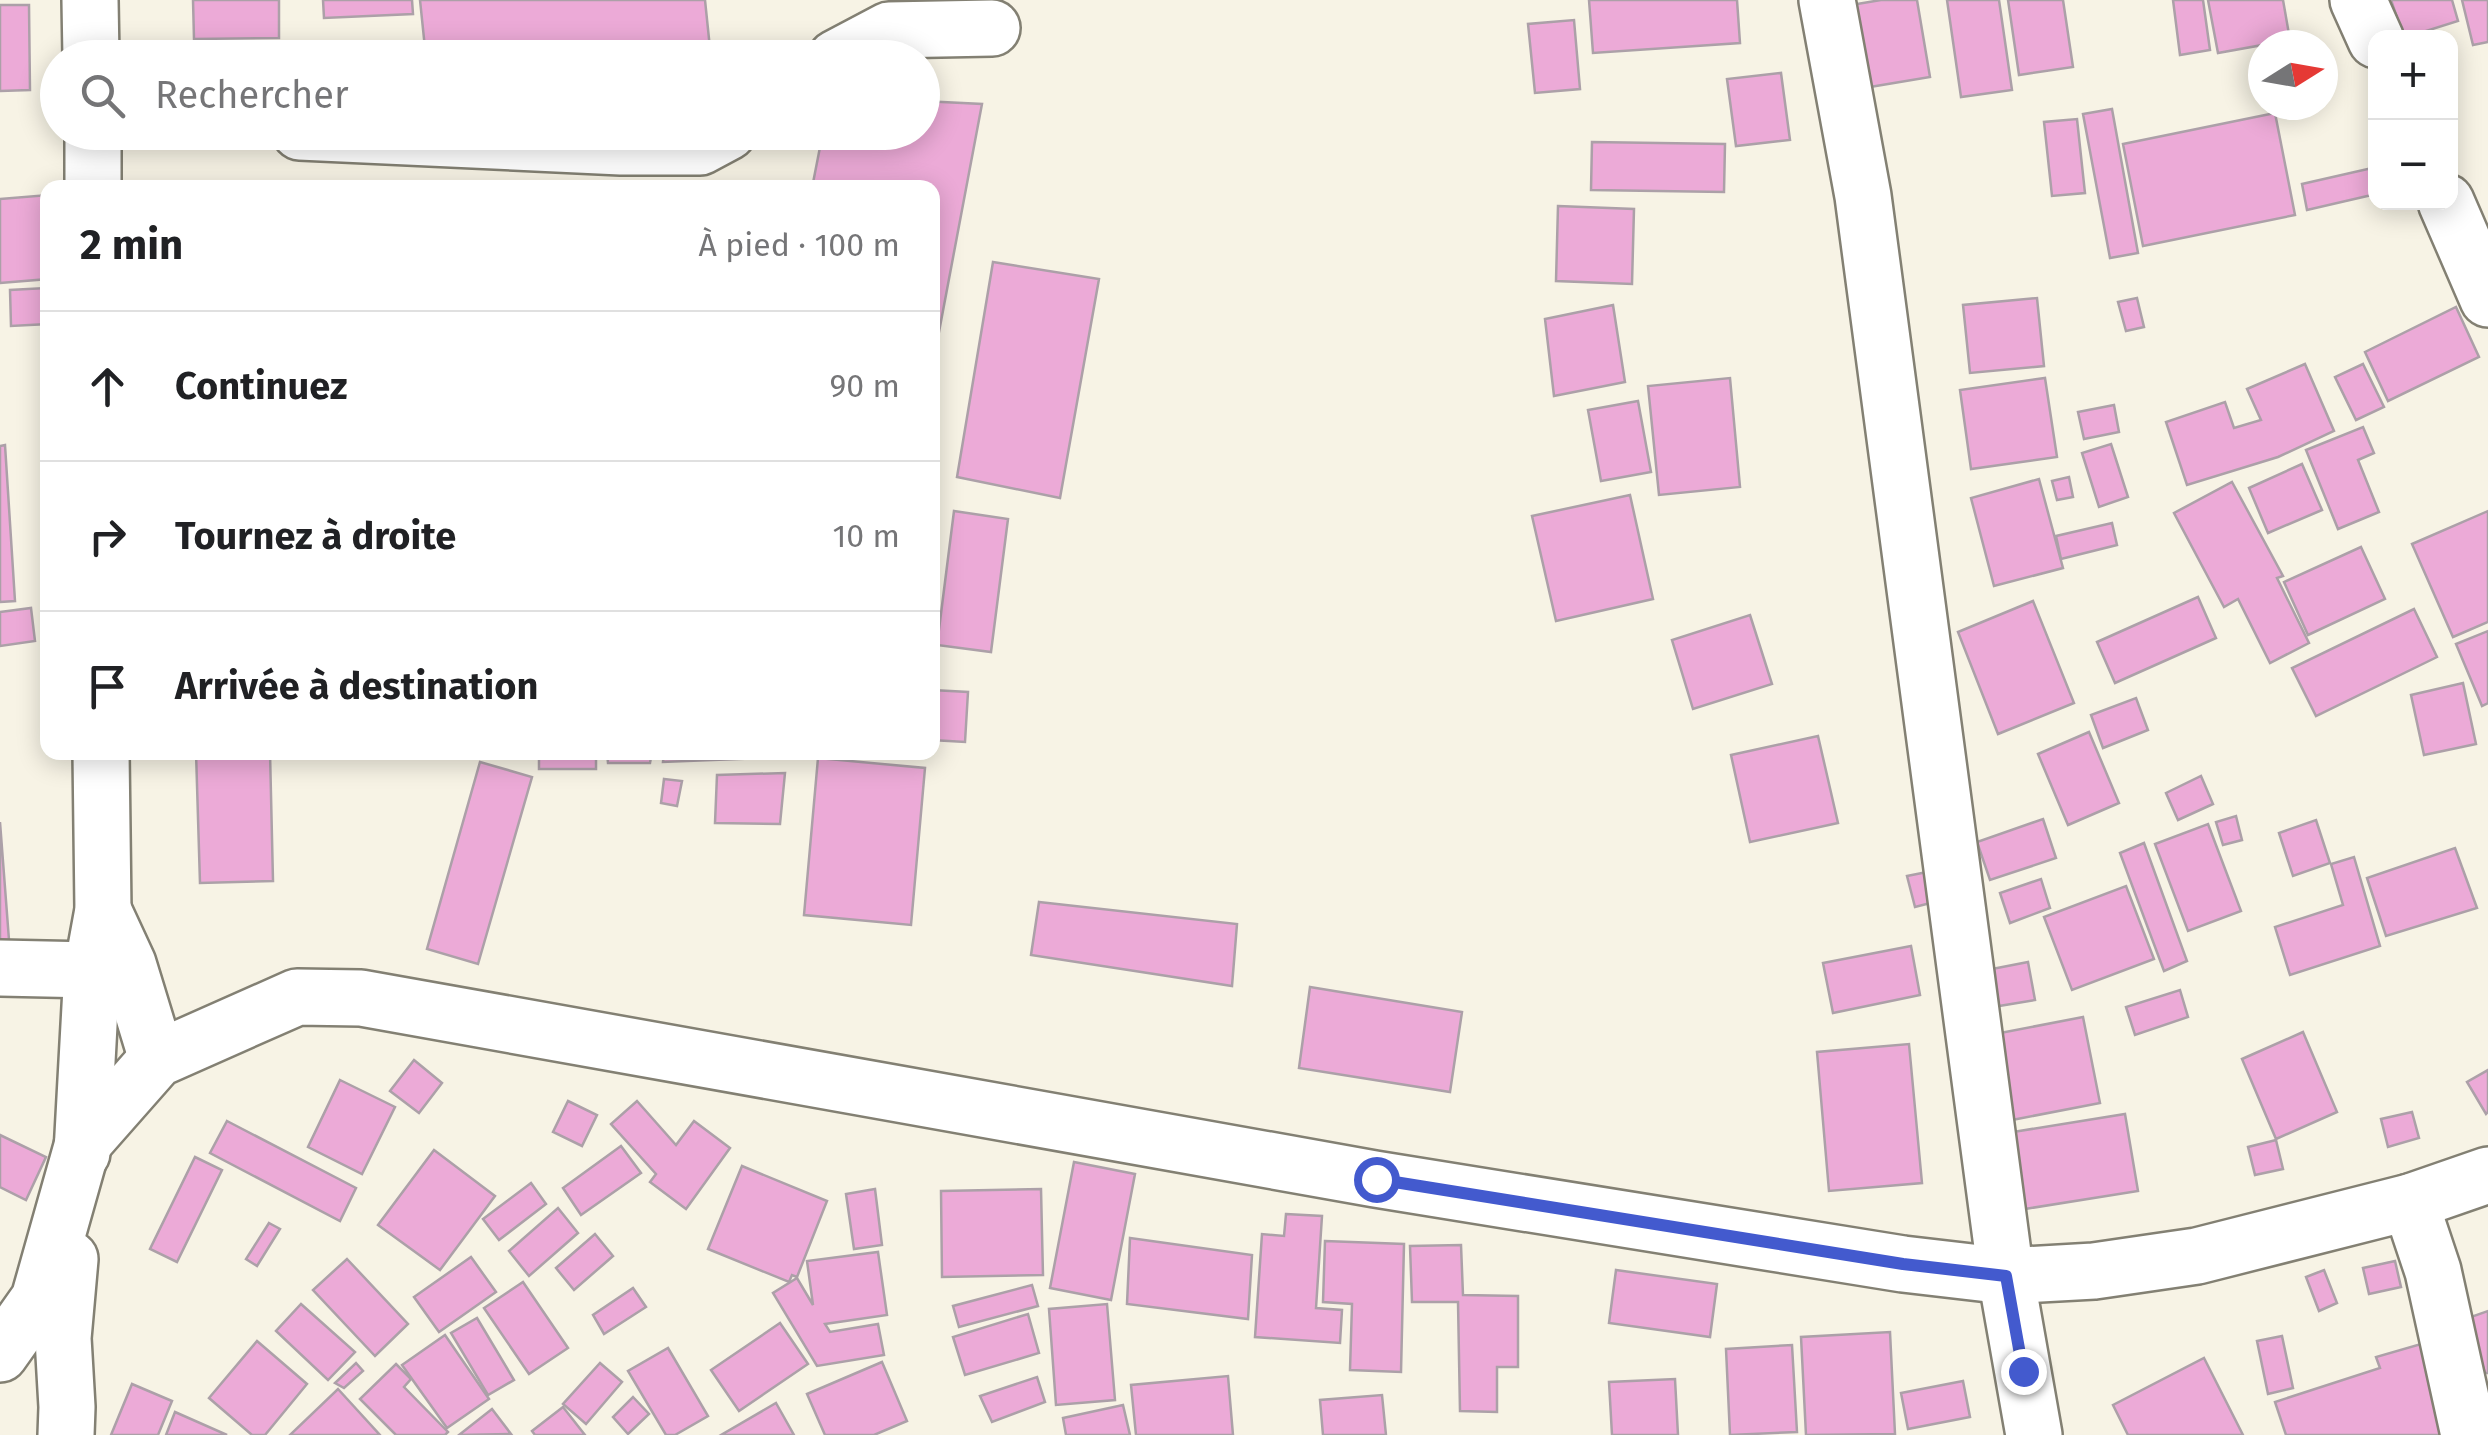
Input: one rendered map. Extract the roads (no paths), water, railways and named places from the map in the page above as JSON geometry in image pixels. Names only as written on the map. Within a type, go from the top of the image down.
[{"type":"street","points":[[90,0],[91,40]]},
{"type":"street","points":[[1826,0],[1866,215],[2006,1276],[2034,1435]]},
{"type":"street","points":[[2358,0],[2372,30]]},
{"type":"street","points":[[870,40],[889,30],[992,28]]},
{"type":"street","points":[[93,150],[94,180]]},
{"type":"street","points":[[2449,210],[2488,299]]},
{"type":"street","points":[[66,1435],[68,1407],[62,1338],[83,1143],[92,970],[103,910],[102,760]]},
{"type":"street","points":[[103,910],[128,964],[157,1059]]},
{"type":"street","points":[[0,968],[92,970]]},
{"type":"street","points":[[0,1354],[38,1299],[83,1143],[157,1059],[297,998],[362,998],[1376,1179],[1903,1264],[2006,1276],[2094,1271],[2197,1256],[2410,1202],[2488,1174]]},
{"type":"street","points":[[2410,1202],[2433,1270],[2469,1435]]}]
